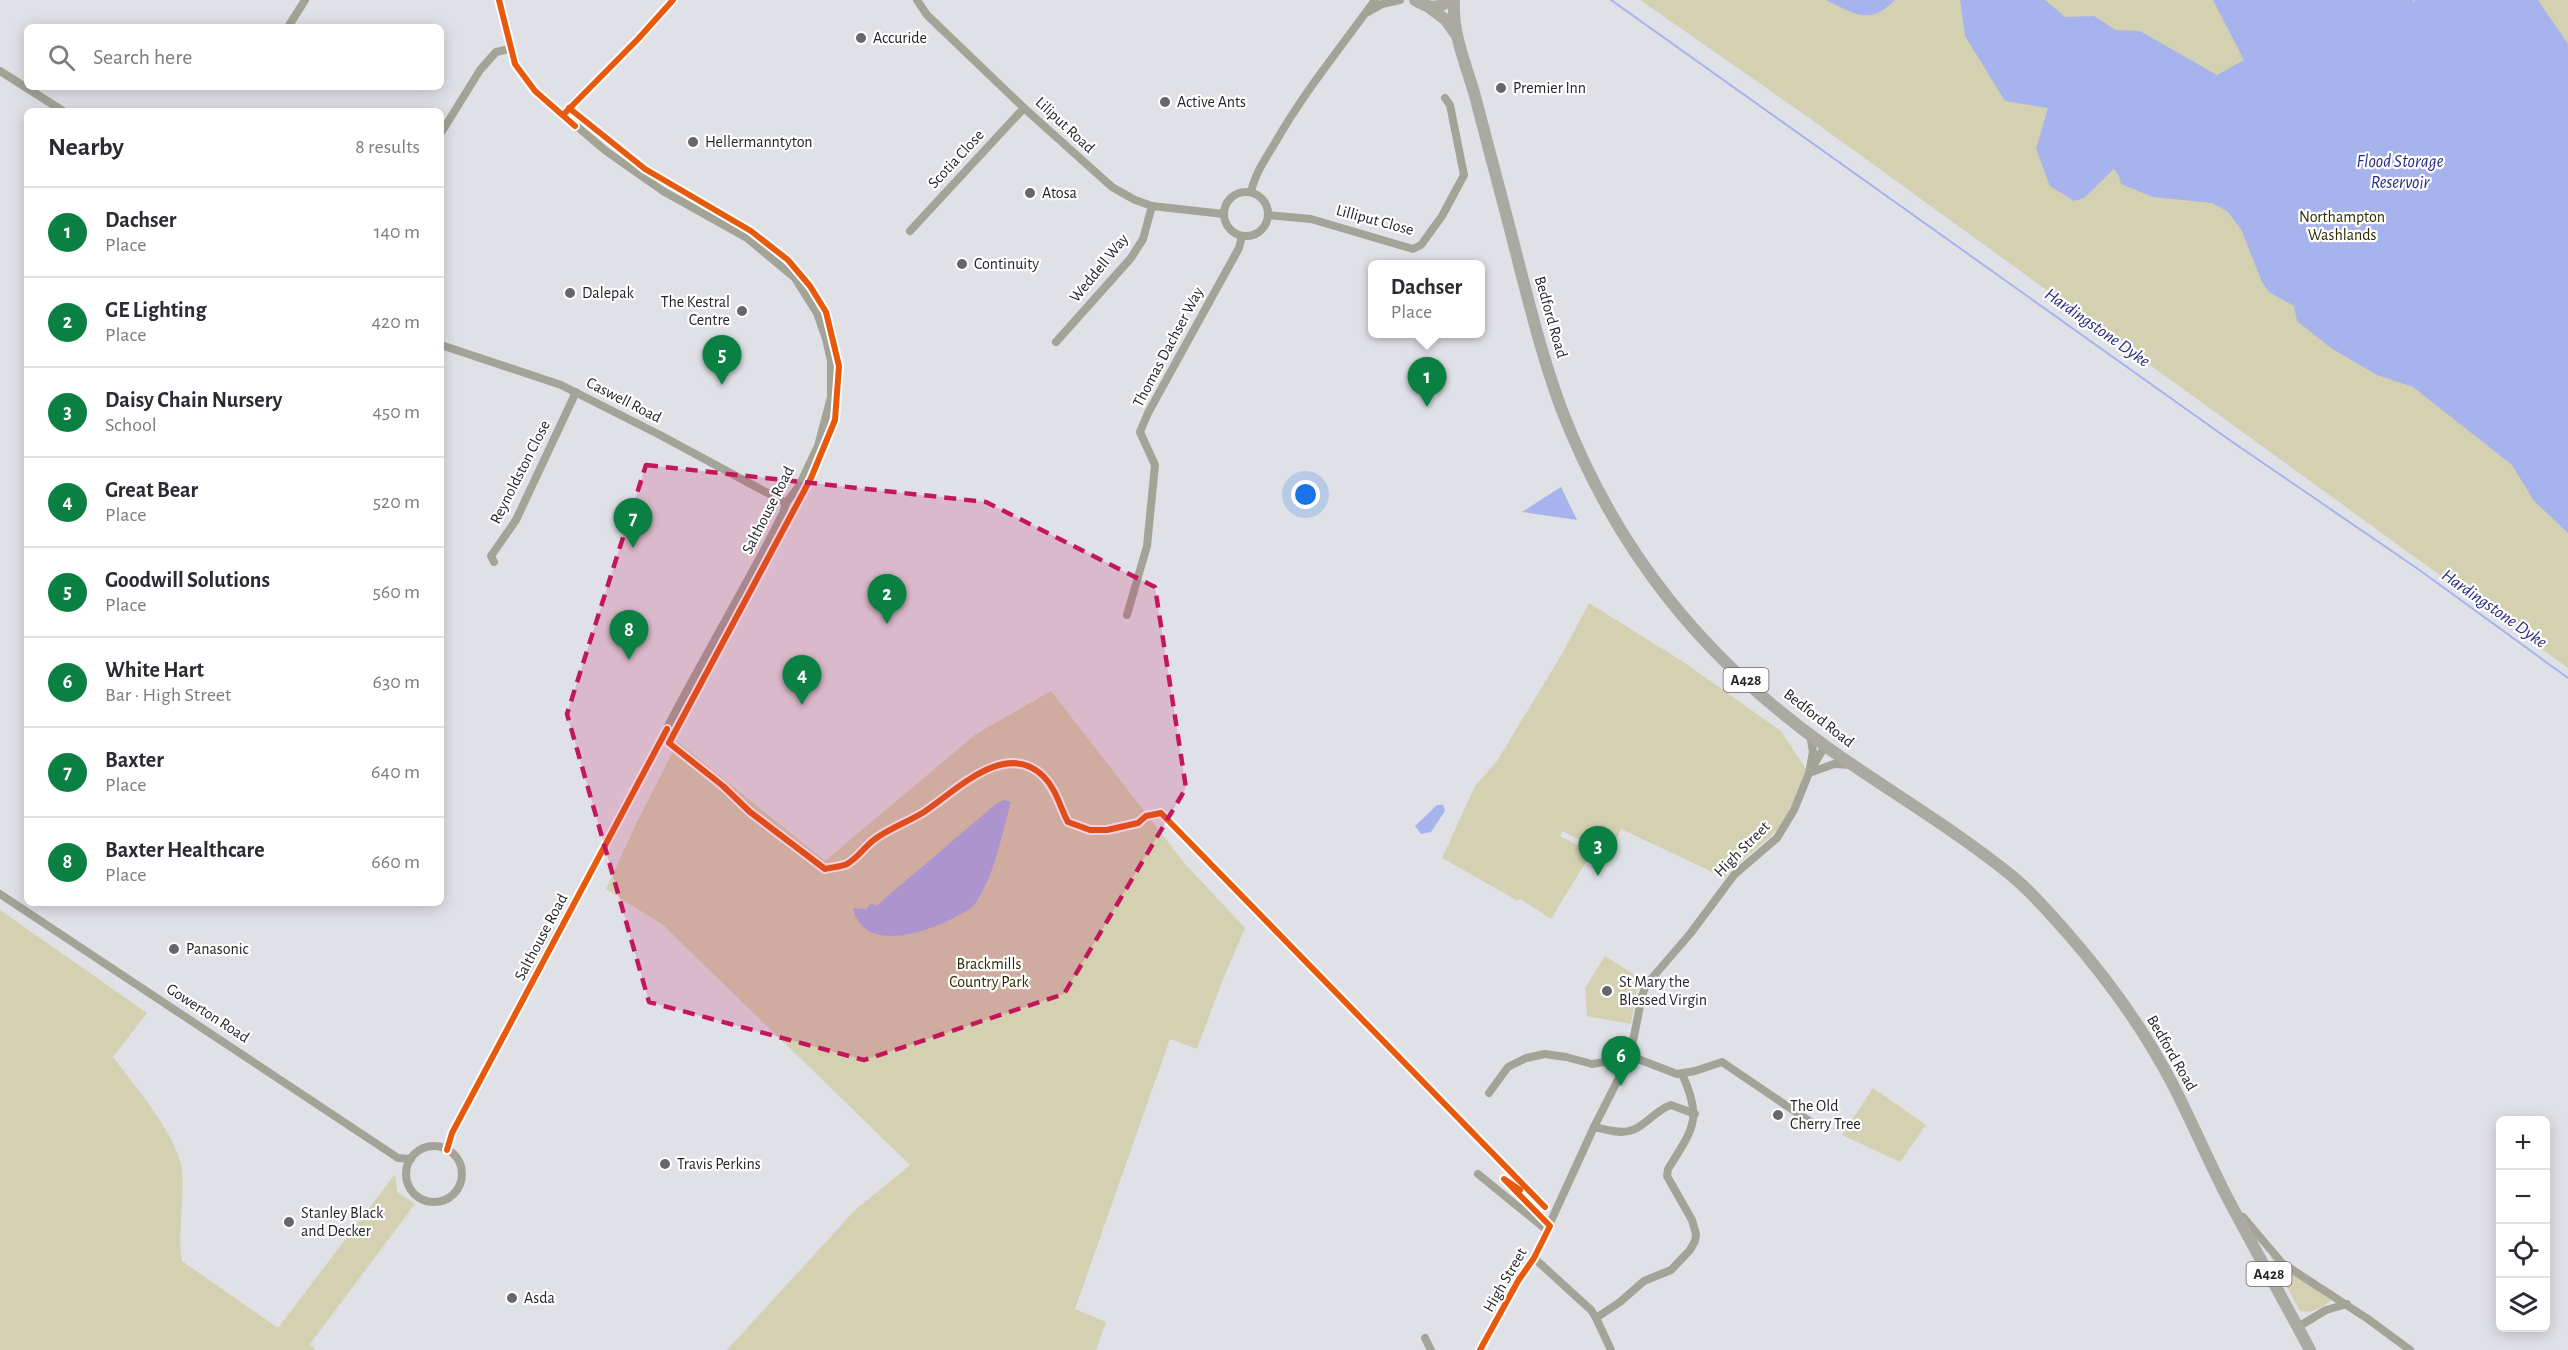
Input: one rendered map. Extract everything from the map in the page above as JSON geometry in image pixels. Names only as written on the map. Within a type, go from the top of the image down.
[{"type":"highway","name":"Bedford Road","points":[[1415,0],[1439,14],[1456,34]]},
{"type":"highway","name":"Bedford Road","points":[[1452,0],[1456,34],[1537,333],[1561,406],[1605,503],[1649,574],[1685,621],[1727,664],[1825,746],[1933,819],[2014,878],[2072,938],[2101,973],[2146,1037],[2228,1198]]},
{"type":"highway","points":[[1430,8],[1452,0]]},
{"type":"highway","name":"A428","points":[[2228,1198],[2310,1350]]},
{"type":"street","points":[[290,24],[305,0]]},
{"type":"street","name":"Salthouse Road","points":[[447,1150],[452,1134],[685,694],[758,562],[783,513],[786,502],[799,486],[818,446],[831,397],[831,361],[820,319],[795,278],[757,245],[663,191],[569,122],[528,83],[515,64],[499,0]]},
{"type":"street","name":"Liliput Road","points":[[916,0],[927,15],[1024,108],[1112,187],[1135,200],[1152,206],[1224,214]]},
{"type":"street","points":[[1251,192],[1258,172],[1281,132],[1331,57],[1375,0]]},
{"type":"street","points":[[1365,13],[1382,4],[1400,0]]},
{"type":"street","points":[[1408,0],[1415,0]]},
{"type":"street","points":[[444,128],[480,70],[496,52],[510,49]]},
{"type":"street","points":[[0,71],[24,86]]},
{"type":"street","points":[[30,90],[58,108]]},
{"type":"street","name":"Lilliput Close","points":[[1268,215],[1311,219],[1413,249],[1421,245],[1442,216],[1464,175],[1450,105],[1445,98]]},
{"type":"street","name":"Scotia Close","points":[[910,231],[1024,108]]},
{"type":"street","points":[[1251,192],[1263,200],[1268,215],[1261,231],[1242,236],[1227,226],[1224,214],[1232,196],[1251,192]]},
{"type":"street","name":"Weddell Way","points":[[1056,342],[1131,258],[1143,239],[1152,206]]},
{"type":"street","name":"Thomas Dachser Way","points":[[1127,615],[1147,546],[1155,465],[1140,432],[1148,412],[1239,248],[1242,236]]},
{"type":"street","name":"Caswell Road","points":[[444,346],[500,363],[576,392],[786,502]]},
{"type":"street","name":"Reynoldston Close","points":[[494,562],[490,556],[516,520],[576,392]]},
{"type":"street","points":[[1809,773],[1813,752],[1810,734]]},
{"type":"street","name":"High Street","points":[[1480,1350],[1550,1227],[1594,1127],[1630,1056],[1641,996],[1646,985],[1690,934],[1734,875],[1777,838],[1794,810],[1809,773],[1825,746]]},
{"type":"street","points":[[1809,773],[1834,764],[1853,765]]},
{"type":"street","name":"Gowerton Road","points":[[0,894],[398,1158],[411,1159]]},
{"type":"street","points":[[1489,1093],[1508,1067],[1526,1058],[1545,1054],[1592,1064],[1605,1062],[1623,1070]]},
{"type":"street","points":[[1630,1056],[1671,1073],[1682,1074],[1722,1062],[1815,1125]]},
{"type":"street","points":[[1596,1318],[1620,1302],[1644,1281],[1662,1275],[1680,1263],[1695,1241],[1696,1234],[1692,1220],[1667,1176],[1668,1169],[1694,1124],[1695,1114],[1689,1088],[1682,1074]]},
{"type":"street","points":[[1594,1127],[1627,1132],[1666,1106],[1674,1105],[1695,1114]]},
{"type":"street","points":[[436,1146],[447,1150],[456,1157],[461,1168],[462,1177],[458,1189],[446,1200],[425,1201],[416,1195],[406,1176],[411,1159],[425,1148],[436,1146]]},
{"type":"street","points":[[1479,1174],[1550,1227]]},
{"type":"street","name":"Bedford Road","points":[[2228,1198],[2272,1255],[2347,1304],[2410,1350]]},
{"type":"street","points":[[1534,1258],[1584,1303],[1596,1318],[1611,1350]]},
{"type":"street","points":[[2298,1327],[2326,1310],[2347,1304]]},
{"type":"street","points":[[1425,1338],[1430,1350]]},
{"type":"highlighted area","points":[[646,465],[986,502],[1155,587],[1186,788],[1064,994],[864,1060],[649,1002],[567,714]]},
{"type":"green space","name":"Northampton Washlands","points":[[1640,0],[2568,0],[2568,668],[1805,115]]},
{"type":"green space","points":[[1589,603],[1682,661],[1781,731],[1806,769],[1793,803],[1780,826],[1725,878],[1621,829],[1614,846],[1600,839],[1595,848],[1562,831],[1560,836],[1592,852],[1551,919],[1520,899],[1518,901],[1442,858],[1475,786],[1497,761],[1562,654]]},
{"type":"green space","name":"Brackmills Country Park","points":[[1051,691],[1186,865],[1245,928],[1197,1049],[1170,1039],[1075,1309],[1106,1322],[1096,1350],[727,1350],[855,1210],[910,1165],[663,925],[606,889],[639,818],[678,742],[825,861],[976,734]]},
{"type":"green space","points":[[0,910],[147,1013],[113,1057],[154,1111],[179,1157],[183,1182],[180,1238],[182,1261],[278,1328],[395,1174],[397,1192],[415,1204],[310,1344],[316,1350],[0,1350]]},
{"type":"green space","points":[[1605,956],[1644,981],[1636,992],[1631,1024],[1587,1016],[1585,988]]},
{"type":"green space","points":[[1873,1088],[1926,1125],[1900,1162],[1842,1135]]},
{"type":"green space","points":[[2270,1256],[2332,1300],[2313,1311],[2300,1311]]},
{"type":"water","points":[[1826,0],[1895,0],[1877,13],[1862,15]]},
{"type":"water","name":"Flood Storage Reservoir","points":[[1960,0],[2045,0],[2065,17],[2094,16],[2116,30],[2140,31],[2217,75],[2244,60],[2213,0],[2413,0],[2413,3],[2415,0],[2538,0],[2568,44],[2568,533],[2534,501],[2512,465],[2413,387],[2377,375],[2331,348],[2297,321],[2294,306],[2269,292],[2262,282],[2241,229],[2227,211],[2212,203],[2153,197],[2121,184],[2114,169],[2084,198],[2074,201],[2050,186],[2036,149],[2048,108],[2005,101],[1965,36]]},
{"type":"water","points":[[1561,487],[1577,520],[1522,512]]},
{"type":"water","points":[[1004,800],[1011,802],[997,855],[987,882],[972,907],[929,929],[897,936],[869,931],[859,922],[853,908],[867,909],[870,903],[876,906],[996,804]]},
{"type":"water","points":[[1437,805],[1443,805],[1445,811],[1431,832],[1421,834],[1415,826]]},
{"type":"waterway","name":"Hardingstone Dyke","points":[[1611,0],[2231,441],[2418,569],[2568,678]]},
{"type":"cycle path","points":[[499,0],[515,64],[535,91],[575,126]]},
{"type":"cycle path","points":[[563,115],[673,0]]},
{"type":"cycle path","points":[[569,108],[645,169],[751,231],[788,260],[810,286],[826,312],[839,366],[835,420],[811,478],[669,743],[723,786],[750,812],[825,869],[847,864],[881,835],[924,812],[966,781],[998,765],[1014,763],[1029,766],[1048,782],[1068,822],[1090,830],[1107,830],[1138,823],[1146,816],[1161,813],[1545,1207]]},
{"type":"cycle path","points":[[447,1150],[452,1133],[667,729]]},
{"type":"cycle path","points":[[1480,1350],[1550,1226],[1504,1179],[1520,1190]]},
{"type":"place","name":"Accuride","points":[[861,38]]},
{"type":"place","name":"Premier Inn","points":[[1501,88]]},
{"type":"place","name":"Active Ants","points":[[1165,102]]},
{"type":"place","name":"Hellermanntyton","points":[[693,142]]},
{"type":"place","name":"Atosa","points":[[1030,193]]},
{"type":"place","name":"Continuity","points":[[962,264]]},
{"type":"place","name":"Dalepak","points":[[570,293]]},
{"type":"place","name":"The Kestral Centre","points":[[742,311]]},
{"type":"place","name":"Goodwill Solutions","points":[[722,385]]},
{"type":"place","name":"Dachser","points":[[1427,407]]},
{"type":"place","name":"Baxter","points":[[633,548]]},
{"type":"place","name":"GE Lighting","points":[[887,624]]},
{"type":"place","name":"Baxter Healthcare","points":[[629,660]]},
{"type":"place","name":"Great Bear","points":[[802,705]]},
{"type":"place","name":"Daisy Chain Nursery","points":[[1598,876]]},
{"type":"place","name":"Panasonic","points":[[174,949]]},
{"type":"place","name":"St Mary the Blessed Virgin","points":[[1607,991]]},
{"type":"place","name":"White Hart","points":[[1621,1086]]},
{"type":"place","name":"The Old Cherry Tree","points":[[1778,1115]]},
{"type":"place","name":"Travis Perkins","points":[[665,1164]]},
{"type":"place","name":"Stanley Black and Decker","points":[[289,1222]]},
{"type":"place","name":"Asda","points":[[512,1298]]}]
